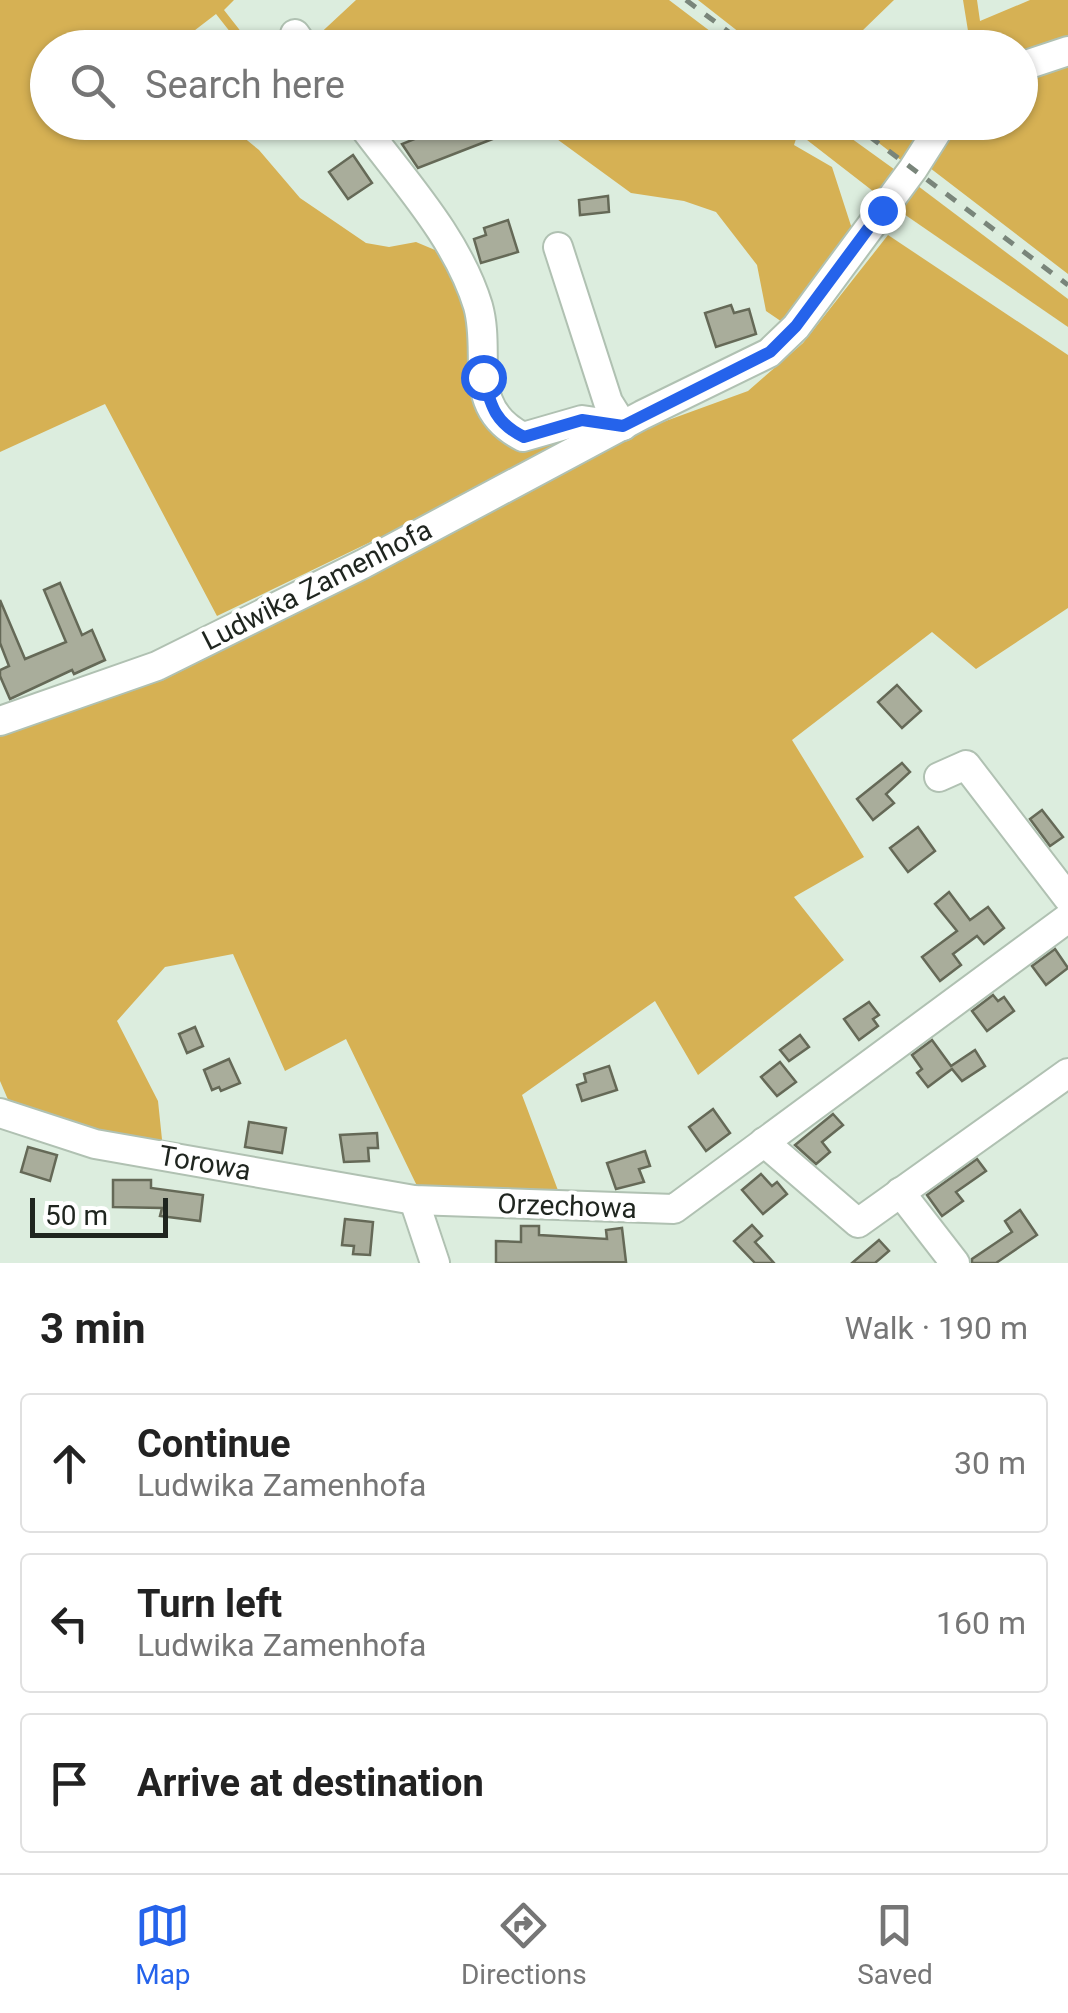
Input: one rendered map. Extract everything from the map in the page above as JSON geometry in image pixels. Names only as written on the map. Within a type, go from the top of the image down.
[{"type":"street","points":[[1038,61],[1068,51]]},
{"type":"street","points":[[373,140],[454,250],[478,308],[483,377],[492,414],[524,437],[582,420],[623,426]]},
{"type":"street","name":"Ludwika Zamenhofa","points":[[0,720],[157,666],[363,564],[770,352],[931,140]]},
{"type":"street","points":[[558,247],[608,402],[623,426]]},
{"type":"street","points":[[939,778],[966,765],[1068,898]]},
{"type":"street","name":"Orzechowa","points":[[414,1200],[674,1210],[1068,918]]},
{"type":"street","points":[[764,1142],[858,1222],[1068,1072]]},
{"type":"street","name":"Torowa","points":[[0,1113],[95,1144],[414,1200]]},
{"type":"street","points":[[900,1192],[955,1263]]},
{"type":"street","points":[[414,1200],[435,1263]]},
{"type":"shaded area","points":[[0,0],[234,0],[224,10],[240,30],[229,30],[216,14],[195,30],[30,30],[30,140],[247,140],[300,198],[366,243],[389,247],[416,242],[435,250],[474,311],[507,439],[594,427],[499,480],[217,616],[105,404],[0,452]]},
{"type":"shaded area","points":[[356,0],[669,0],[709,30],[324,30]]},
{"type":"shaded area","points":[[698,0],[894,0],[863,30],[736,30]]},
{"type":"shaded area","points":[[963,0],[977,0],[980,21],[1030,0],[1068,0],[1068,42],[1038,52],[1038,30],[968,30]]},
{"type":"shaded area","points":[[1068,67],[1068,274],[930,168],[946,140],[1038,140],[1038,77]]},
{"type":"shaded area","points":[[558,140],[796,140],[794,145],[832,167],[854,235],[788,326],[766,311],[757,265],[716,212],[684,201],[631,193]]},
{"type":"shaded area","points":[[807,140],[854,140],[898,172],[878,195]]},
{"type":"shaded area","points":[[875,140],[920,140],[902,161]]},
{"type":"shaded area","points":[[918,186],[1068,299],[1068,327],[901,212]]},
{"type":"shaded area","points":[[888,235],[1068,355],[1068,608],[976,669],[932,632],[792,740],[864,857],[794,897],[844,960],[698,1075],[655,1001],[522,1095],[559,1193],[418,1188],[346,1039],[285,1071],[233,954],[165,967],[117,1021],[158,1101],[163,1149],[12,1109],[0,1081],[0,735],[145,684],[630,434],[748,391],[803,343]]},
{"type":"building","points":[[412,140],[490,140],[418,168],[402,144]]},
{"type":"building","points":[[353,155],[372,183],[348,199],[329,172]]},
{"type":"building","points":[[608,196],[609,212],[580,215],[579,200]]},
{"type":"building","points":[[508,220],[518,252],[481,263],[474,239],[486,235],[484,228]]},
{"type":"building","points":[[731,305],[734,313],[749,309],[756,334],[716,347],[705,313]]},
{"type":"building","points":[[60,583],[82,635],[92,630],[105,660],[74,674],[72,670],[10,699],[0,676],[0,670],[9,666],[0,643],[0,600],[25,659],[66,642],[44,590]]},
{"type":"building","points":[[897,685],[921,711],[902,728],[878,702]]},
{"type":"building","points":[[902,763],[910,772],[886,794],[894,803],[873,820],[857,799]]},
{"type":"building","points":[[1042,810],[1063,837],[1050,846],[1030,819]]},
{"type":"building","points":[[918,827],[935,851],[908,872],[890,848]]},
{"type":"building","points":[[949,892],[970,920],[988,907],[1004,928],[984,944],[977,936],[953,954],[961,965],[940,981],[922,957],[957,931],[935,904]]},
{"type":"building","points":[[1055,949],[1068,968],[1046,985],[1032,966]]},
{"type":"building","points":[[993,995],[998,1001],[1004,997],[1014,1011],[987,1031],[972,1011]]},
{"type":"building","points":[[869,1002],[879,1015],[873,1019],[878,1026],[859,1040],[844,1019]]},
{"type":"building","points":[[195,1027],[203,1046],[187,1053],[179,1034]]},
{"type":"building","points":[[800,1035],[809,1047],[789,1061],[780,1050]]},
{"type":"building","points":[[932,1040],[951,1066],[975,1050],[985,1066],[962,1081],[952,1069],[928,1087],[917,1073],[922,1069],[912,1055]]},
{"type":"building","points":[[229,1059],[240,1083],[221,1091],[219,1087],[212,1090],[204,1070]]},
{"type":"building","points":[[780,1062],[796,1082],[777,1096],[761,1077]]},
{"type":"building","points":[[609,1066],[617,1090],[582,1101],[577,1085],[586,1082],[584,1074]]},
{"type":"building","points":[[713,1109],[730,1133],[706,1151],[689,1127]]},
{"type":"building","points":[[833,1114],[843,1125],[822,1142],[830,1152],[816,1164],[795,1145]]},
{"type":"building","points":[[249,1122],[286,1128],[282,1153],[245,1147]]},
{"type":"building","points":[[377,1133],[378,1148],[368,1148],[369,1161],[344,1162],[340,1135]]},
{"type":"building","points":[[28,1147],[57,1155],[50,1181],[21,1172]]},
{"type":"building","points":[[645,1151],[650,1166],[639,1169],[644,1182],[616,1189],[607,1163]]},
{"type":"building","points":[[977,1159],[986,1171],[956,1192],[963,1201],[942,1216],[927,1195]]},
{"type":"building","points":[[761,1174],[772,1186],[777,1182],[787,1194],[763,1214],[742,1190]]},
{"type":"building","points":[[113,1180],[151,1180],[151,1188],[203,1195],[200,1221],[160,1216],[162,1208],[113,1207]]},
{"type":"building","points":[[1020,1210],[1037,1235],[996,1263],[972,1263],[972,1259],[1012,1232],[1005,1221]]},
{"type":"building","points":[[345,1219],[373,1222],[370,1255],[353,1254],[354,1246],[342,1245]]},
{"type":"building","points":[[752,1225],[762,1236],[755,1242],[774,1263],[755,1263],[734,1241]]},
{"type":"building","points":[[521,1226],[539,1226],[539,1235],[607,1239],[606,1230],[622,1228],[626,1262],[496,1263],[496,1241],[521,1242]]},
{"type":"building","points":[[879,1240],[889,1251],[875,1263],[852,1263]]},
{"type":"railway","points":[[686,0],[726,30]]},
{"type":"railway","points":[[874,140],[1068,285]]},
{"type":"route","points":[[483,377],[492,414],[524,437],[582,420],[623,426],[770,352],[796,326],[882,210]]}]
